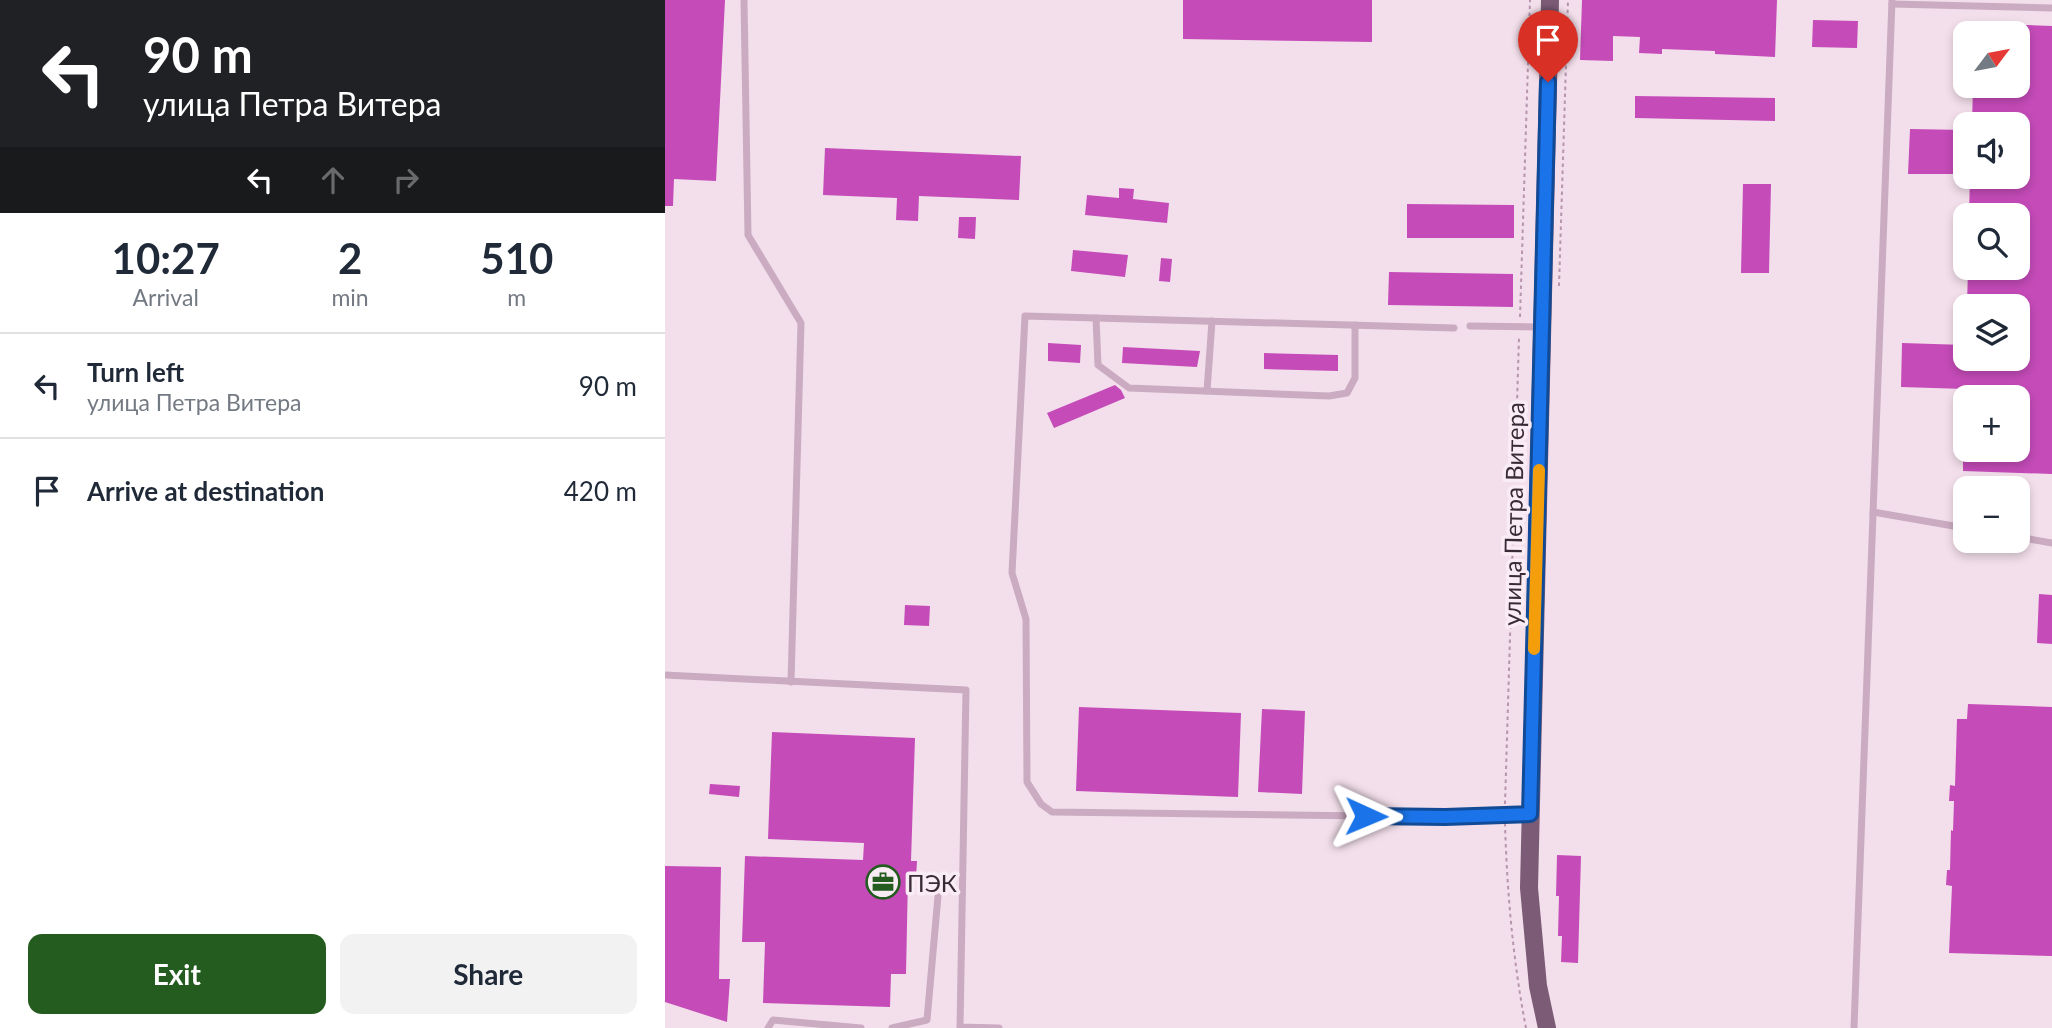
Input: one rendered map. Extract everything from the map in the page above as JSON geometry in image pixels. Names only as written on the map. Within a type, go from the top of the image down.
[{"type":"main road","name":"улица Петра Витера","points":[[1547,1028],[1538,986],[1529,888],[1550,0]]},
{"type":"lane","points":[[744,0],[748,235],[801,323],[792,682]]},
{"type":"lane","points":[[1854,1028],[1892,2],[2052,8]]},
{"type":"lane","points":[[1454,328],[1025,316],[1012,573],[1026,619],[1027,782],[1041,804],[1052,812],[1445,817],[1530,814]]},
{"type":"lane","points":[[1096,318],[1098,365],[1129,388],[1329,396],[1347,393],[1355,377],[1355,325]]},
{"type":"lane","points":[[1207,391],[1212,321]]},
{"type":"lane","points":[[1470,326],[1542,327]]},
{"type":"lane","points":[[1873,512],[1953,526]]},
{"type":"lane","points":[[2030,539],[2052,543]]},
{"type":"lane","points":[[665,676],[966,690],[960,1027],[999,1028]]},
{"type":"lane","points":[[892,1028],[927,1020],[938,896]]},
{"type":"lane","points":[[768,1028],[773,1020],[861,1028]]},
{"type":"path","points":[[1526,1028],[1510,922],[1505,770],[1530,0]]},
{"type":"path","points":[[1559,291],[1567,0]]},
{"type":"building","points":[[665,0],[725,0],[716,181],[674,179],[673,206],[665,206]]},
{"type":"building","points":[[1183,0],[1372,0],[1372,42],[1183,39]]},
{"type":"building","points":[[1582,0],[1777,0],[1775,57],[1662,49],[1662,54],[1639,53],[1640,37],[1613,36],[1613,61],[1580,60]]},
{"type":"building","points":[[1813,20],[1858,21],[1857,48],[1812,47]]},
{"type":"building","points":[[2030,25],[2052,26],[2052,474],[1963,471],[1963,462],[2030,462],[2030,385],[1953,385],[1953,389],[1901,387],[1902,343],[1953,345],[1953,371],[2030,371],[2030,294],[1967,294],[1968,280],[2030,280],[2030,203],[1969,203],[1970,189],[2030,189],[2030,112],[1972,112],[1973,98],[2030,98]]},
{"type":"building","points":[[1635,96],[1775,98],[1775,121],[1635,118]]},
{"type":"building","points":[[1910,129],[1953,130],[1953,174],[1908,174]]},
{"type":"building","points":[[825,148],[1021,156],[1019,200],[919,196],[918,221],[896,220],[897,198],[823,195]]},
{"type":"building","points":[[1743,184],[1771,184],[1769,273],[1741,273]]},
{"type":"building","points":[[1119,188],[1134,189],[1133,199],[1169,203],[1167,223],[1085,215],[1087,195],[1119,198]]},
{"type":"building","points":[[1407,204],[1514,205],[1514,238],[1407,238]]},
{"type":"building","points":[[959,217],[976,217],[975,239],[958,238]]},
{"type":"building","points":[[1073,250],[1128,255],[1125,277],[1071,271]]},
{"type":"building","points":[[1161,258],[1172,259],[1170,282],[1159,281]]},
{"type":"building","points":[[1389,272],[1513,274],[1513,307],[1388,305]]},
{"type":"building","points":[[1048,343],[1081,345],[1080,363],[1048,361]]},
{"type":"building","points":[[1123,347],[1200,351],[1197,367],[1122,363]]},
{"type":"building","points":[[1264,353],[1338,355],[1338,371],[1264,369]]},
{"type":"building","points":[[1115,385],[1125,398],[1054,428],[1047,413]]},
{"type":"building","points":[[2039,594],[2052,595],[2052,644],[2037,643]]},
{"type":"building","points":[[905,605],[930,606],[929,626],[904,625]]},
{"type":"building","points":[[1968,704],[2052,707],[2052,956],[1949,953],[1952,886],[1946,885],[1947,870],[1950,870],[1954,801],[1949,801],[1950,785],[1955,786],[1957,719],[1967,719]]},
{"type":"building","points":[[1079,707],[1241,713],[1238,797],[1076,791]]},
{"type":"building","points":[[1262,709],[1305,711],[1302,794],[1258,792]]},
{"type":"building","points":[[772,732],[915,738],[911,861],[917,861],[916,878],[908,877],[906,974],[891,974],[890,1007],[763,1003],[765,942],[742,942],[745,856],[863,860],[864,843],[768,839]]},
{"type":"building","points":[[710,784],[740,786],[739,797],[709,794]]},
{"type":"building","points":[[1557,855],[1581,856],[1578,963],[1561,962],[1562,936],[1558,936],[1559,896],[1556,896]]},
{"type":"building","points":[[665,866],[721,867],[719,979],[730,979],[727,1022],[665,1002]]},
{"type":"slow traffic","points":[[1534,649],[1539,470]]},
{"type":"place","name":"ПЭК","points":[[883,882]]},
{"type":"route","points":[[1366,816],[1530,814],[1548,82]]}]
